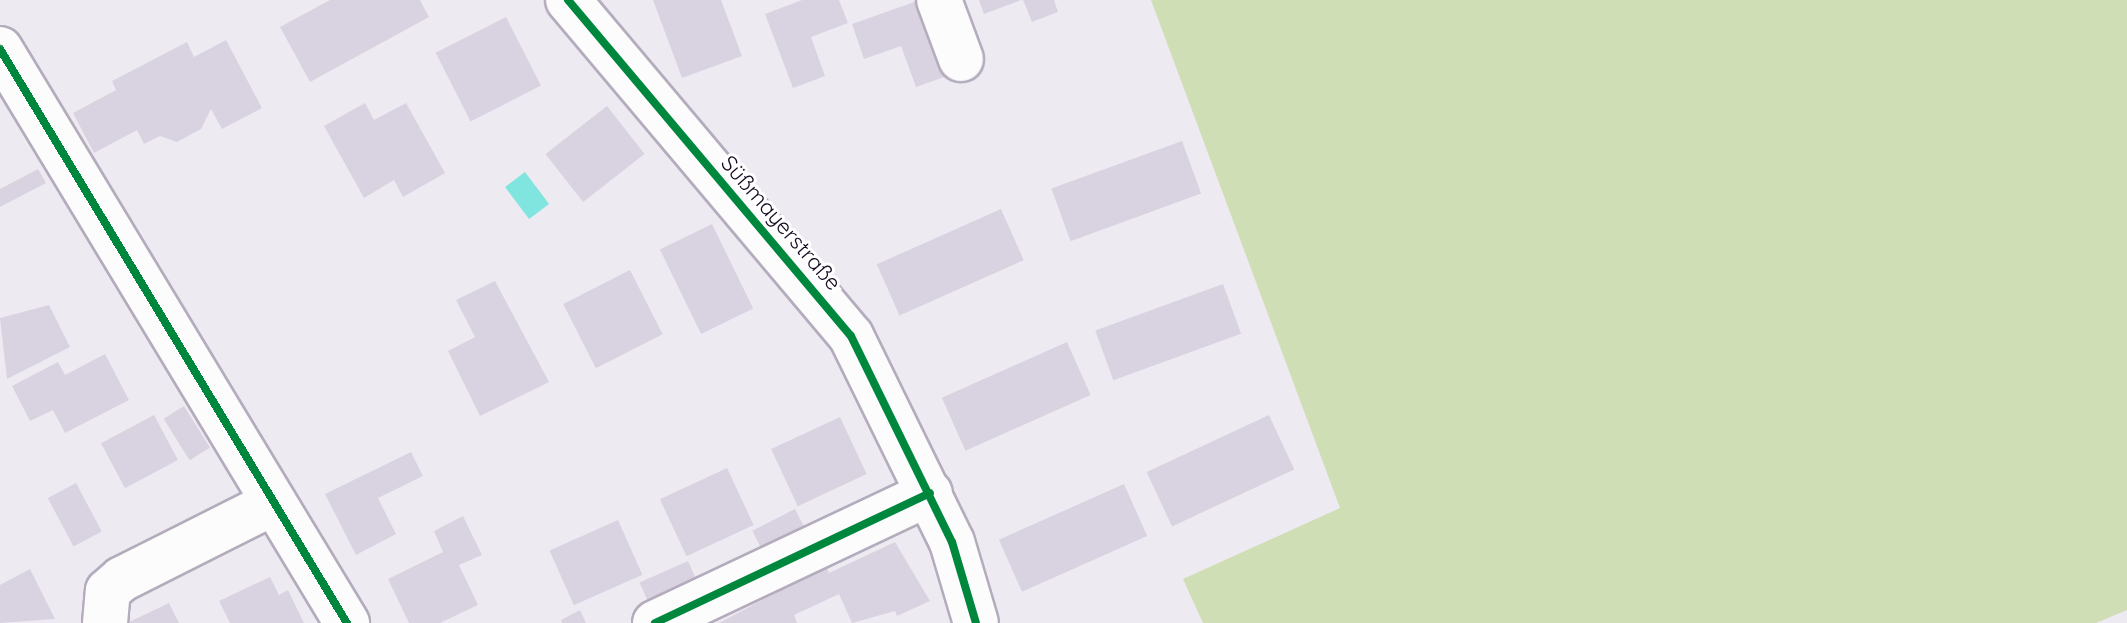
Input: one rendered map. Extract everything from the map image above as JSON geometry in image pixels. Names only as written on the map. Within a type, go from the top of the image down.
[{"type":"street","name":"Süßmayerstraße","points":[[568,0],[851,336],[930,493],[976,623]]},
{"type":"street","points":[[939,0],[961,59]]},
{"type":"street","points":[[0,49],[271,504],[347,623]]},
{"type":"street","points":[[655,623],[930,493]]},
{"type":"street","points":[[105,623],[108,591],[122,579],[271,504]]},
{"type":"shaded area","points":[[1151,0],[2127,0],[2127,610],[2096,623],[1203,623],[1183,579],[1340,508]]},
{"type":"shaded area","points":[[525,172],[549,204],[529,219],[505,187]]},
{"type":"building","points":[[330,0],[420,0],[429,17],[310,82],[280,27]]},
{"type":"building","points":[[653,0],[721,0],[742,56],[682,78]]},
{"type":"building","points":[[802,0],[839,0],[848,23],[811,37],[825,76],[793,88],[765,14]]},
{"type":"building","points":[[920,0],[947,76],[916,87],[901,46],[864,59],[852,24]]},
{"type":"building","points":[[979,0],[1021,0],[984,14]]},
{"type":"building","points":[[1023,0],[1054,0],[1058,12],[1032,22]]},
{"type":"building","points":[[506,17],[541,86],[471,121],[436,53]]},
{"type":"building","points":[[226,40],[262,108],[222,129],[211,109],[201,129],[177,142],[160,136],[144,144],[137,130],[94,153],[73,113],[116,90],[112,81],[187,42],[194,57]]},
{"type":"building","points":[[365,103],[374,120],[406,103],[445,173],[403,197],[394,180],[364,198],[324,126]]},
{"type":"building","points":[[607,106],[645,154],[583,202],[546,154]]},
{"type":"building","points":[[1182,141],[1201,194],[1071,241],[1051,189]]},
{"type":"building","points":[[38,169],[46,183],[0,207],[0,189]]},
{"type":"building","points":[[1001,209],[1024,260],[900,315],[877,264]]},
{"type":"building","points":[[712,224],[753,308],[701,334],[660,249]]},
{"type":"building","points":[[630,270],[663,334],[596,368],[563,304]]},
{"type":"building","points":[[495,281],[549,382],[480,416],[448,351],[475,337],[456,300]]},
{"type":"building","points":[[1223,284],[1241,334],[1113,380],[1095,331]]},
{"type":"building","points":[[49,305],[70,347],[7,379],[0,318]]},
{"type":"building","points":[[1067,342],[1091,395],[965,451],[942,398]]},
{"type":"building","points":[[105,354],[129,400],[65,433],[53,410],[30,421],[12,386],[58,362],[65,375]]},
{"type":"building","points":[[184,406],[210,448],[190,460],[164,419]]},
{"type":"building","points":[[154,415],[178,460],[125,488],[101,443]]},
{"type":"building","points":[[1269,415],[1294,469],[1172,526],[1147,472]]},
{"type":"building","points":[[840,417],[867,474],[798,506],[771,449]]},
{"type":"building","points":[[411,452],[423,476],[378,498],[396,534],[356,555],[325,494]]},
{"type":"building","points":[[727,468],[754,525],[687,556],[660,499]]},
{"type":"building","points":[[76,483],[102,532],[74,547],[48,498]]},
{"type":"building","points":[[1124,484],[1147,536],[1022,592],[999,540]]},
{"type":"building","points":[[795,509],[809,537],[766,558],[752,531]]},
{"type":"building","points":[[463,516],[482,555],[459,565],[478,605],[440,623],[409,623],[388,579],[443,552],[434,531]]},
{"type":"building","points":[[618,520],[642,575],[574,605],[549,551]]},
{"type":"building","points":[[895,542],[930,601],[897,616],[895,611],[852,623],[839,594],[794,615],[797,623],[719,623],[826,566],[829,573]]},
{"type":"building","points":[[688,561],[700,588],[652,610],[640,583]]},
{"type":"building","points":[[30,569],[55,619],[0,623],[0,585]]},
{"type":"building","points":[[270,577],[279,595],[288,590],[304,623],[230,623],[219,601]]},
{"type":"building","points":[[169,603],[179,623],[127,623]]},
{"type":"building","points":[[580,610],[586,623],[562,623],[561,620]]},
{"type":"cycle path","points":[[568,0],[851,336],[952,542],[976,623]]},
{"type":"cycle path","points":[[0,49],[347,623]]},
{"type":"cycle path","points":[[655,623],[930,493]]}]
